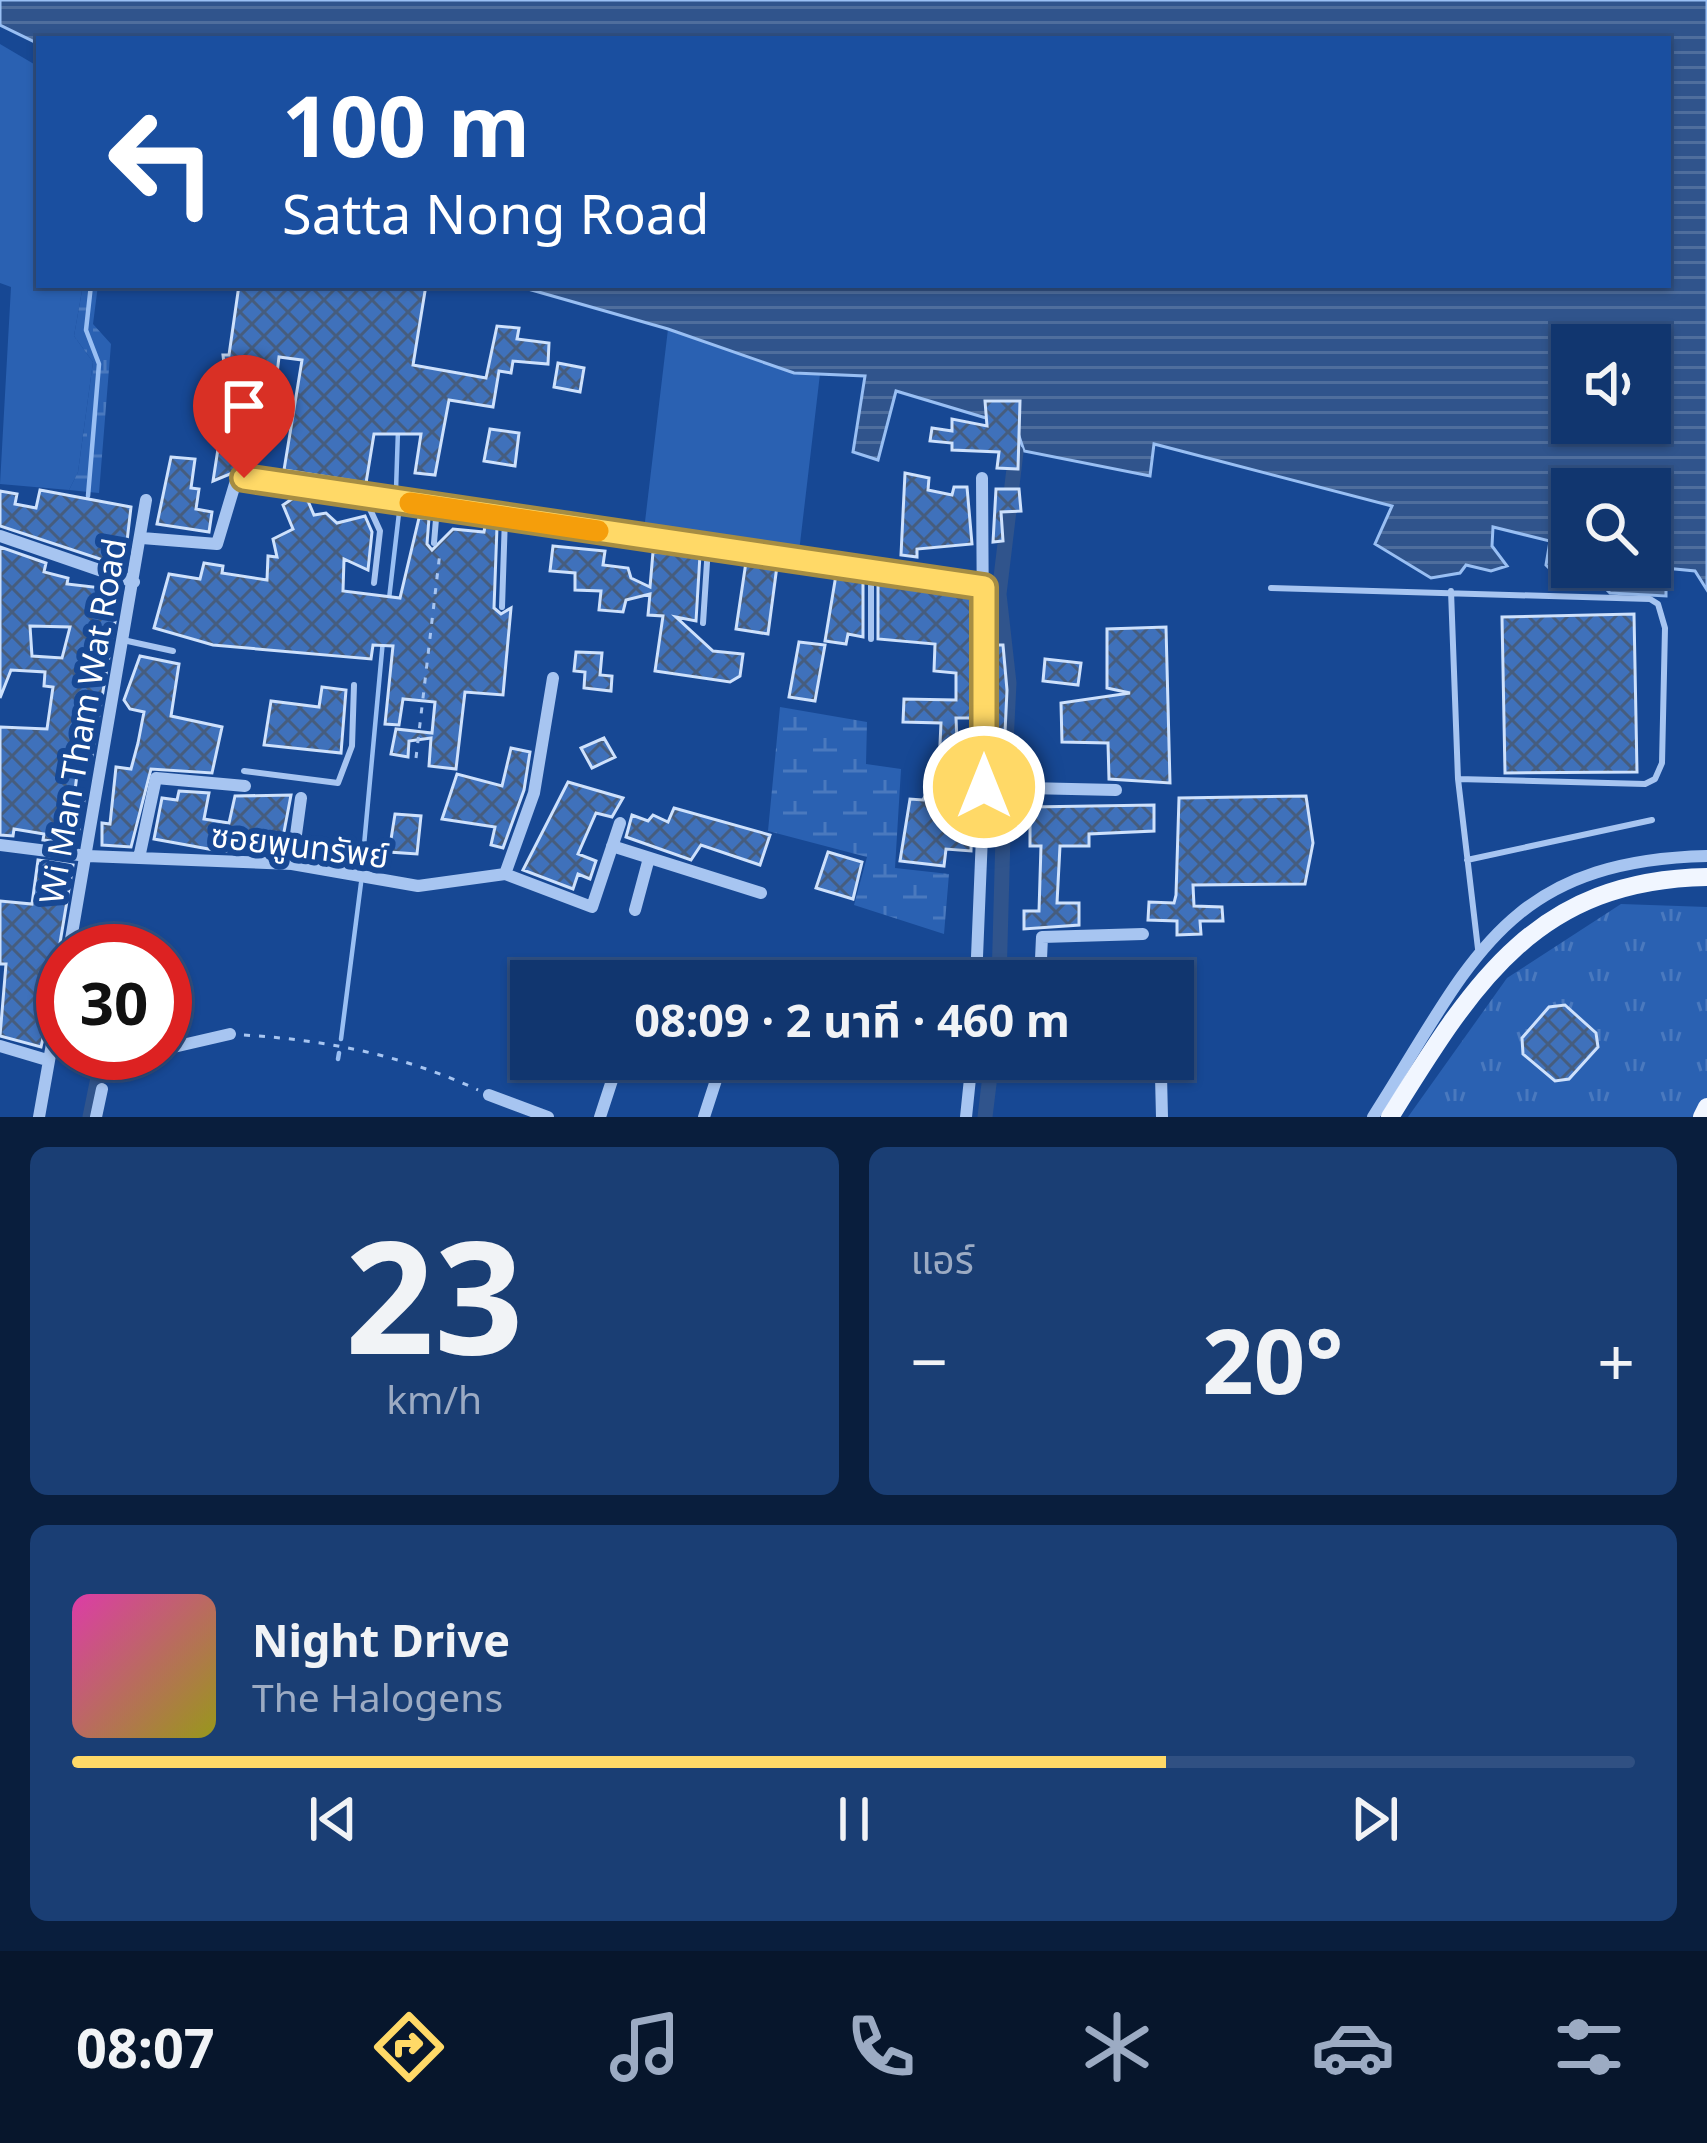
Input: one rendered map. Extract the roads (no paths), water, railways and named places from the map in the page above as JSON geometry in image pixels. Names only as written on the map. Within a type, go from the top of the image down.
[{"type":"main road","points":[[1390,1117],[1460,1009],[1524,940],[1564,911],[1612,888],[1660,878],[1707,877]]},
{"type":"main road","points":[[1702,1117],[1707,1107]]},
{"type":"street","points":[[142,538],[217,544],[236,484],[251,476],[984,587]]},
{"type":"street","points":[[977,960],[984,787],[982,478]]},
{"type":"street","name":"Wi Man Tham Wat Road","points":[[74,924],[146,500]]},
{"type":"street","points":[[0,536],[134,582]]},
{"type":"street","points":[[505,874],[534,793],[553,678]]},
{"type":"street","points":[[140,858],[156,778],[245,786]]},
{"type":"street","points":[[984,787],[1116,790]]},
{"type":"street","points":[[292,864],[301,798]]},
{"type":"street","name":"ซอยพูนทรัพย์","points":[[0,845],[87,856],[292,864],[418,886],[505,874],[592,908],[620,824]]},
{"type":"street","points":[[612,846],[761,893]]},
{"type":"street","points":[[1372,1117],[1478,949],[1547,892],[1600,867],[1651,857],[1707,856]]},
{"type":"street","points":[[635,910],[650,858]]},
{"type":"street","points":[[1041,960],[1042,937],[1143,934]]},
{"type":"street","points":[[192,1043],[230,1034]]},
{"type":"street","points":[[0,1046],[36,1057]]},
{"type":"street","points":[[39,1117],[44,1080]]},
{"type":"street","points":[[600,1117],[612,1080]]},
{"type":"street","points":[[704,1117],[716,1080]]},
{"type":"street","points":[[966,1117],[969,1080]]},
{"type":"street","points":[[1161,1080],[1162,1117]]},
{"type":"street","points":[[96,1117],[102,1088]]},
{"type":"street","points":[[488,1095],[548,1117]]},
{"type":"lane","points":[[364,496],[380,531],[374,583]]},
{"type":"lane","points":[[434,543],[441,508]]},
{"type":"lane","points":[[502,607],[505,517]]},
{"type":"lane","points":[[703,623],[708,547]]},
{"type":"lane","points":[[871,570],[872,639]]},
{"type":"lane","points":[[1271,588],[1650,599],[1664,613],[1661,763],[1655,779],[1645,784],[1458,779]]},
{"type":"lane","points":[[1451,590],[1458,779],[1478,949]]},
{"type":"lane","points":[[119,640],[173,650]]},
{"type":"lane","points":[[244,770],[338,783],[352,746],[354,685]]},
{"type":"lane","points":[[1467,860],[1652,820]]},
{"type":"waterway","points":[[88,496],[99,364],[86,330],[91,288]]},
{"type":"waterway","points":[[396,490],[398,430]]},
{"type":"waterway","points":[[1004,783],[1009,683],[999,594],[1016,452]]},
{"type":"waterway","points":[[389,599],[399,513]]},
{"type":"waterway","points":[[362,867],[383,640]]},
{"type":"waterway","points":[[1000,960],[1004,799]]},
{"type":"waterway","points":[[341,1039],[361,883]]},
{"type":"waterway","points":[[338,1059],[339,1053]]},
{"type":"waterway","points":[[90,1117],[98,1080]]},
{"type":"waterway","points":[[985,1117],[989,1080]]}]
